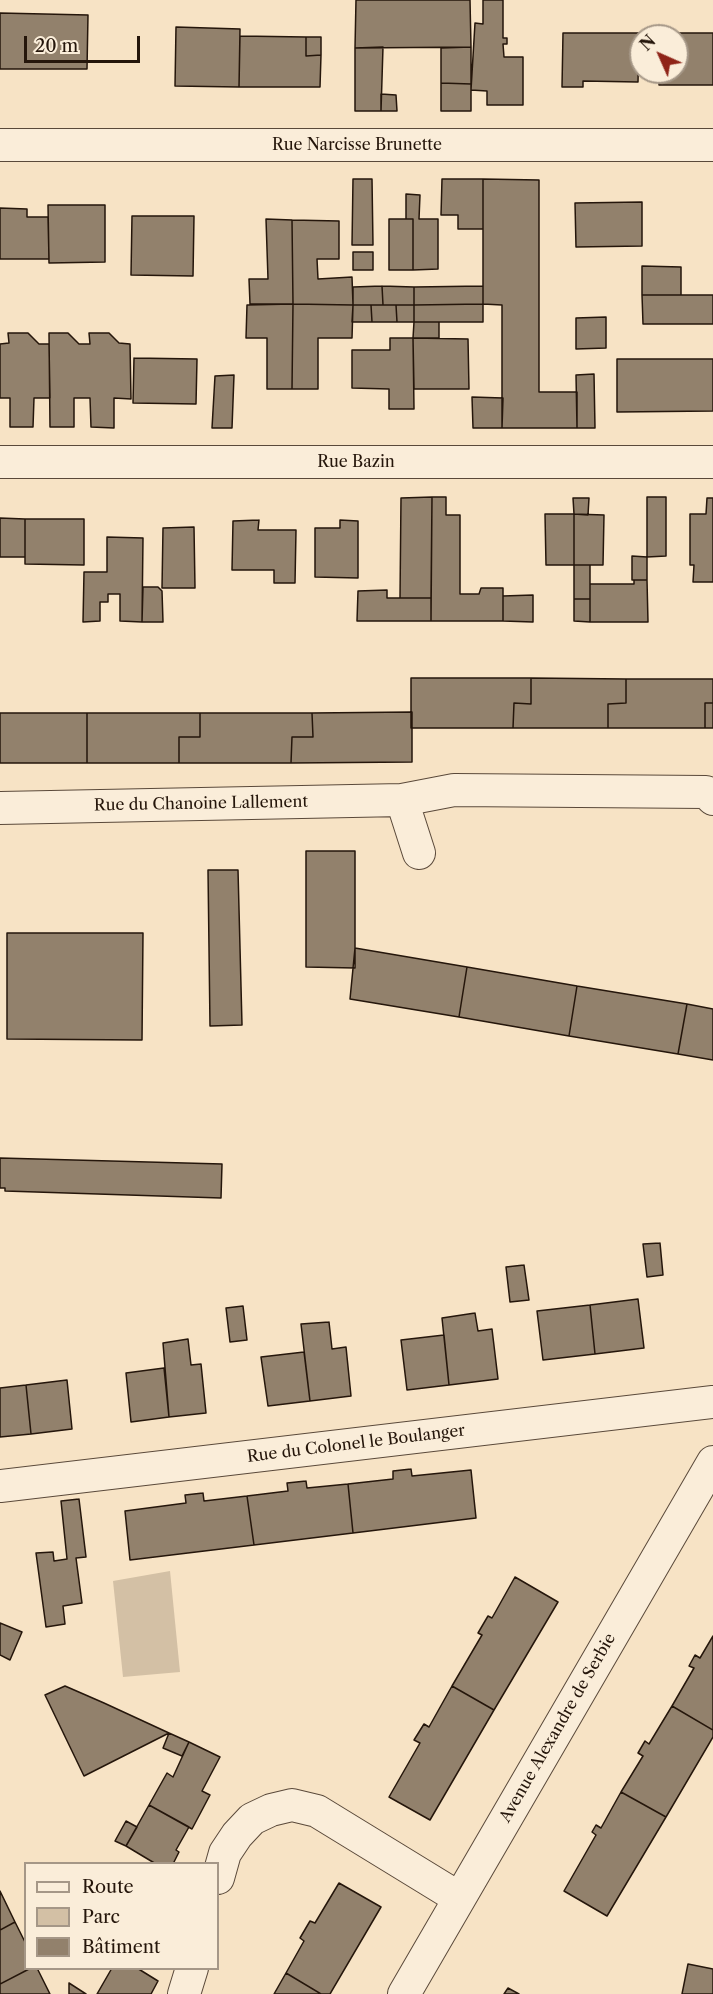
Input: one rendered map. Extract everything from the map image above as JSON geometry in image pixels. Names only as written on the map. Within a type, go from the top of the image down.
[{"type":"street","name":"Rue Narcisse Brunette","points":[[0,145],[713,145]]},
{"type":"street","name":"Rue Bazin","points":[[0,462],[713,462]]},
{"type":"street","name":"Rue du Chanoine Lallement","points":[[0,808],[402,800],[454,790],[706,792],[713,799]]},
{"type":"street","points":[[402,800],[419,853]]},
{"type":"street","name":"Rue du Colonel le Boulanger","points":[[0,1486],[713,1402]]},
{"type":"street","name":"Avenue Alexandre de Serbie","points":[[404,1994],[713,1462]]},
{"type":"street","points":[[219,1874],[225,1853],[237,1834],[252,1819],[271,1810],[292,1805],[317,1811],[459,1898]]},
{"type":"street","points":[[184,1994],[191,1970]]},
{"type":"green space","points":[[170,1571],[180,1672],[123,1677],[113,1581]]},
{"type":"building","points":[[356,0],[470,0],[471,47],[355,48]]},
{"type":"building","points":[[483,0],[503,0],[503,38],[507,38],[507,44],[503,44],[504,57],[523,57],[523,105],[487,105],[487,91],[471,90],[475,23],[483,24]]},
{"type":"building","points":[[0,13],[88,15],[87,69],[0,69]]},
{"type":"building","points":[[176,27],[240,29],[239,87],[175,86]]},
{"type":"building","points":[[563,33],[629,33],[629,82],[583,81],[583,87],[562,87]]},
{"type":"building","points":[[689,33],[713,33],[713,85],[659,85],[689,84]]},
{"type":"building","points":[[240,36],[306,37],[306,56],[321,55],[320,87],[239,87]]},
{"type":"building","points":[[306,37],[321,37],[321,55],[306,56]]},
{"type":"building","points":[[383,47],[381,111],[355,111],[355,48]]},
{"type":"building","points":[[471,47],[471,84],[441,83],[441,48]]},
{"type":"building","points":[[441,83],[471,84],[471,111],[441,111]]},
{"type":"building","points":[[381,94],[396,95],[397,111],[381,111]]},
{"type":"building","points":[[353,179],[372,179],[373,245],[352,245]]},
{"type":"building","points":[[442,179],[483,179],[483,229],[458,229],[458,215],[441,215]]},
{"type":"building","points":[[483,179],[539,180],[539,392],[577,392],[577,428],[502,428],[502,305],[483,304]]},
{"type":"building","points":[[406,194],[420,195],[419,219],[438,219],[438,269],[413,270],[413,219],[406,219]]},
{"type":"building","points":[[642,202],[642,246],[576,247],[575,203]]},
{"type":"building","points":[[48,205],[105,205],[105,262],[49,263]]},
{"type":"building","points":[[0,208],[27,209],[27,217],[48,217],[49,259],[0,259]]},
{"type":"building","points":[[132,216],[194,216],[193,276],[131,275]]},
{"type":"building","points":[[266,219],[292,220],[293,304],[250,304],[249,279],[268,279]]},
{"type":"building","points":[[389,219],[413,219],[413,270],[389,270]]},
{"type":"building","points":[[292,220],[339,221],[339,259],[317,259],[318,279],[352,277],[353,305],[293,304]]},
{"type":"building","points":[[353,252],[373,252],[373,270],[353,270]]},
{"type":"building","points":[[642,266],[681,267],[681,295],[642,295]]},
{"type":"building","points":[[382,286],[414,287],[414,305],[383,305]]},
{"type":"building","points":[[382,286],[383,305],[353,305],[353,287]]},
{"type":"building","points":[[483,286],[483,304],[414,305],[414,287]]},
{"type":"building","points":[[642,295],[713,295],[713,324],[643,324]]},
{"type":"building","points":[[293,304],[292,389],[267,389],[267,338],[246,338],[247,305]]},
{"type":"building","points":[[293,304],[353,305],[352,338],[318,338],[318,389],[292,389]]},
{"type":"building","points":[[483,304],[483,322],[414,322],[414,305]]},
{"type":"building","points":[[353,305],[371,305],[372,322],[352,322]]},
{"type":"building","points":[[371,305],[396,305],[397,322],[372,322]]},
{"type":"building","points":[[396,305],[414,305],[414,322],[397,322]]},
{"type":"building","points":[[606,317],[606,348],[576,349],[576,318]]},
{"type":"building","points":[[414,322],[439,322],[439,338],[413,338]]},
{"type":"building","points":[[8,333],[28,333],[39,344],[49,344],[50,398],[34,398],[33,427],[10,427],[10,398],[0,398],[0,344],[9,343]]},
{"type":"building","points":[[49,333],[68,333],[79,344],[90,344],[89,333],[109,333],[119,343],[130,344],[131,399],[114,398],[114,428],[91,427],[90,398],[74,398],[74,427],[50,427]]},
{"type":"building","points":[[390,338],[413,338],[414,409],[389,409],[389,389],[352,388],[352,350],[390,350]]},
{"type":"building","points":[[413,338],[468,339],[469,389],[414,389]]},
{"type":"building","points":[[134,358],[197,359],[196,404],[133,403]]},
{"type":"building","points":[[617,359],[713,359],[713,411],[617,412]]},
{"type":"building","points":[[594,374],[595,428],[577,428],[576,375]]},
{"type":"building","points":[[234,375],[232,428],[212,428],[215,376]]},
{"type":"building","points":[[472,397],[503,398],[502,428],[473,428]]},
{"type":"building","points":[[432,497],[431,598],[400,598],[401,498]]},
{"type":"building","points":[[432,497],[446,497],[446,515],[460,515],[460,594],[479,594],[481,588],[503,588],[503,621],[431,621]]},
{"type":"building","points":[[647,497],[666,497],[666,556],[647,557]]},
{"type":"building","points":[[573,498],[589,498],[588,515],[574,514]]},
{"type":"building","points":[[707,498],[713,498],[713,582],[693,582],[694,565],[690,565],[690,514],[706,514]]},
{"type":"building","points":[[545,514],[574,514],[574,565],[546,565]]},
{"type":"building","points":[[574,514],[604,515],[603,565],[574,565]]},
{"type":"building","points":[[0,518],[25,519],[25,557],[0,557]]},
{"type":"building","points":[[25,519],[84,519],[84,565],[25,564]]},
{"type":"building","points":[[259,520],[258,530],[296,530],[295,583],[274,583],[274,570],[232,570],[233,521]]},
{"type":"building","points":[[340,520],[358,521],[358,578],[315,577],[315,528],[340,528]]},
{"type":"building","points":[[194,527],[195,588],[162,588],[163,528]]},
{"type":"building","points":[[107,537],[143,538],[142,622],[120,621],[120,594],[108,594],[108,602],[100,602],[100,621],[83,622],[84,572],[107,572]]},
{"type":"building","points":[[632,556],[647,557],[647,580],[632,580]]},
{"type":"building","points":[[574,565],[590,565],[590,599],[574,599]]},
{"type":"building","points":[[634,580],[647,580],[648,622],[590,622],[590,584],[634,584]]},
{"type":"building","points":[[143,587],[158,587],[162,591],[163,622],[142,622]]},
{"type":"building","points":[[387,590],[387,598],[431,598],[431,621],[357,621],[358,591]]},
{"type":"building","points":[[533,595],[533,622],[503,621],[503,596]]},
{"type":"building","points":[[574,599],[590,599],[590,622],[574,621]]},
{"type":"building","points":[[411,678],[531,678],[531,704],[514,703],[513,728],[411,728]]},
{"type":"building","points":[[531,678],[626,679],[626,703],[608,704],[608,728],[513,728],[514,703],[531,704]]},
{"type":"building","points":[[626,679],[713,679],[713,703],[705,703],[705,728],[608,728],[608,704],[626,703]]},
{"type":"building","points":[[705,703],[713,703],[713,728],[705,728]]},
{"type":"building","points":[[412,712],[412,762],[291,763],[292,737],[313,737],[312,713]]},
{"type":"building","points":[[0,713],[87,713],[87,763],[0,763]]},
{"type":"building","points":[[87,713],[200,713],[200,737],[179,737],[179,763],[87,763]]},
{"type":"building","points":[[200,713],[312,713],[313,737],[292,737],[291,763],[179,763],[179,737],[200,737]]},
{"type":"building","points":[[306,851],[355,851],[355,968],[306,967]]},
{"type":"building","points":[[208,870],[238,870],[242,1025],[210,1026]]},
{"type":"building","points":[[7,933],[143,933],[142,1040],[7,1039]]},
{"type":"building","points":[[355,948],[467,967],[459,1017],[350,999]]},
{"type":"building","points":[[467,967],[577,986],[569,1036],[459,1017]]},
{"type":"building","points":[[577,986],[687,1004],[678,1054],[569,1036]]},
{"type":"building","points":[[687,1004],[713,1009],[713,1060],[678,1054]]},
{"type":"building","points":[[0,1158],[222,1164],[221,1198],[5,1191],[5,1188],[0,1188]]},
{"type":"building","points":[[660,1243],[663,1275],[647,1277],[643,1244]]},
{"type":"building","points":[[524,1265],[529,1300],[510,1302],[506,1267]]},
{"type":"building","points":[[638,1299],[644,1348],[595,1354],[590,1305]]},
{"type":"building","points":[[590,1305],[595,1354],[543,1360],[537,1311]]},
{"type":"building","points":[[243,1306],[247,1340],[230,1342],[226,1308]]},
{"type":"building","points":[[475,1313],[478,1331],[492,1329],[498,1379],[449,1385],[442,1318]]},
{"type":"building","points":[[329,1322],[332,1349],[346,1347],[351,1396],[310,1401],[301,1324]]},
{"type":"building","points":[[444,1335],[449,1385],[407,1390],[401,1340]]},
{"type":"building","points":[[188,1339],[191,1365],[201,1364],[206,1413],[169,1417],[163,1343]]},
{"type":"building","points":[[304,1352],[310,1401],[268,1406],[261,1357]]},
{"type":"building","points":[[164,1368],[169,1417],[131,1422],[126,1373]]},
{"type":"building","points":[[67,1380],[72,1429],[31,1434],[26,1385]]},
{"type":"building","points":[[26,1385],[31,1434],[0,1437],[0,1388]]},
{"type":"building","points":[[411,1469],[412,1476],[471,1470],[476,1518],[353,1533],[348,1484],[393,1479],[393,1471]]},
{"type":"building","points":[[306,1481],[307,1488],[348,1484],[353,1533],[254,1545],[247,1496],[288,1491],[287,1483]]},
{"type":"building","points":[[203,1493],[204,1501],[247,1496],[254,1545],[130,1560],[125,1511],[186,1503],[185,1495]]},
{"type":"building","points":[[79,1499],[86,1557],[76,1558],[82,1603],[63,1606],[65,1624],[46,1627],[36,1553],[53,1552],[54,1561],[67,1559],[61,1501]]},
{"type":"building","points":[[515,1577],[558,1602],[494,1710],[452,1686],[482,1635],[478,1633],[488,1616],[492,1618]]},
{"type":"building","points":[[0,1623],[22,1632],[10,1660],[0,1655]]},
{"type":"building","points":[[713,1636],[713,1730],[672,1706],[694,1668],[689,1666],[695,1655],[700,1658]]},
{"type":"building","points":[[65,1686],[169,1733],[84,1776],[45,1695]]},
{"type":"building","points":[[452,1686],[494,1710],[430,1820],[389,1797],[420,1743],[414,1740],[424,1724],[429,1727]]},
{"type":"building","points":[[672,1706],[713,1730],[713,1737],[666,1817],[621,1792],[643,1756],[638,1753],[645,1741],[649,1744]]},
{"type":"building","points":[[169,1733],[189,1742],[182,1756],[163,1748]]},
{"type":"building","points":[[189,1742],[220,1757],[202,1791],[210,1795],[192,1829],[149,1805],[167,1773],[173,1777]]},
{"type":"building","points":[[621,1792],[666,1817],[607,1916],[564,1891],[596,1835],[592,1832],[596,1825],[601,1828]]},
{"type":"building","points":[[149,1805],[189,1827],[176,1850],[179,1852],[174,1862],[153,1862],[126,1846]]},
{"type":"building","points":[[126,1821],[137,1827],[126,1846],[115,1841]]},
{"type":"building","points":[[339,1883],[381,1907],[330,1994],[321,1994],[286,1973],[304,1941],[300,1938],[310,1921],[315,1923]]},
{"type":"building","points":[[0,1891],[15,1922],[0,1930]]},
{"type":"building","points":[[15,1922],[24,1940],[24,1970],[27,1970],[0,1984],[0,1930]]},
{"type":"building","points":[[688,1964],[713,1969],[713,1994],[682,1994]]},
{"type":"building","points":[[27,1970],[38,1970],[50,1994],[0,1994],[0,1984]]},
{"type":"building","points":[[111,1970],[140,1970],[158,1981],[151,1994],[97,1994]]},
{"type":"building","points":[[286,1973],[321,1994],[274,1994]]},
{"type":"building","points":[[69,1983],[86,1994],[69,1994]]},
{"type":"building","points":[[508,1988],[519,1994],[504,1994]]}]
